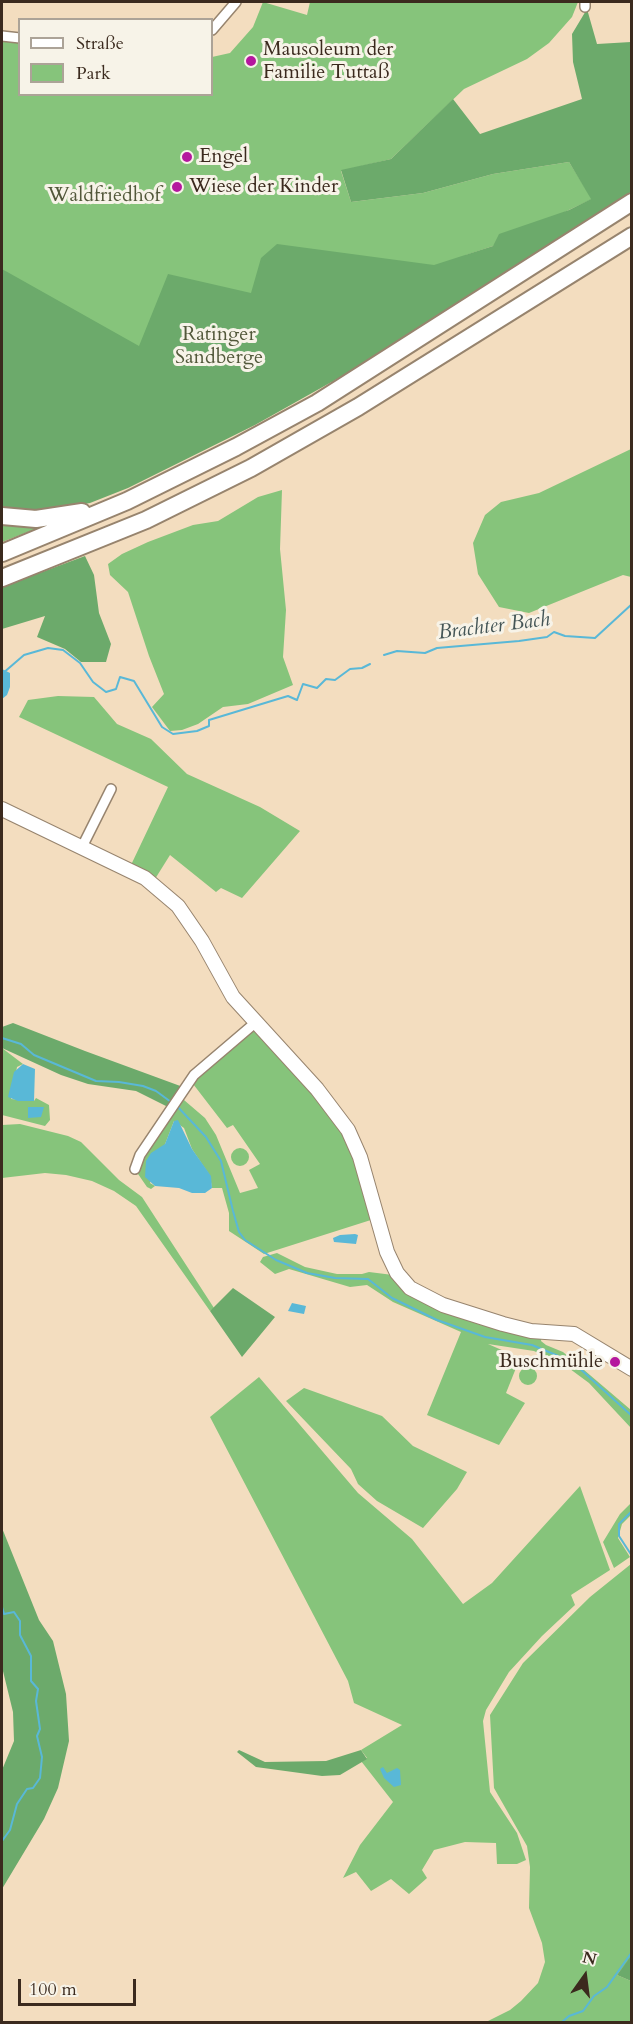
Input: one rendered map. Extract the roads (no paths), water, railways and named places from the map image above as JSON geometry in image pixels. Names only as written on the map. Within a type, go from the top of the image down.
[{"type":"highway","points":[[2,553],[127,501],[236,447],[316,403],[632,202]]},
{"type":"highway","points":[[2,578],[146,520],[251,468],[358,407],[632,236]]},
{"type":"highway","points":[[2,516],[36,519],[64,516],[127,501]]},
{"type":"main road","points":[[2,809],[145,878],[170,897],[202,941],[233,997],[317,1089],[348,1130],[360,1156],[387,1252],[397,1273],[410,1288],[442,1305],[503,1324],[531,1331],[574,1335],[632,1369]]},
{"type":"street","points":[[213,29],[236,2]]},
{"type":"street","points":[[2,36],[18,38]]},
{"type":"street","points":[[82,847],[111,789]]},
{"type":"street","points":[[135,1169],[140,1155],[174,1103],[205,1064],[255,1023]]},
{"type":"water","points":[[2,669],[10,673],[10,687],[7,695],[2,699]]},
{"type":"water","points":[[23,1064],[35,1069],[34,1101],[18,1101],[8,1097],[14,1072]]},
{"type":"water","points":[[28,1107],[44,1107],[41,1117],[28,1118]]},
{"type":"water","points":[[178,1120],[192,1149],[211,1176],[212,1188],[205,1193],[192,1193],[179,1188],[155,1186],[145,1177],[146,1161],[151,1153],[165,1144],[174,1121]]},
{"type":"water","points":[[340,1235],[358,1235],[356,1244],[334,1242],[333,1238]]},
{"type":"water","points":[[292,1303],[306,1306],[304,1314],[288,1311]]},
{"type":"water","points":[[383,1767],[387,1773],[397,1768],[400,1770],[401,1785],[394,1787],[384,1778],[380,1769]]},
{"type":"waterway","name":"Brachter Bach","points":[[384,655],[397,651],[425,653],[437,648],[519,641],[547,637],[554,632],[565,636],[595,638],[632,604]]},
{"type":"waterway","name":"Brachter Bach","points":[[2,674],[24,655],[48,648],[63,650],[80,663],[93,682],[106,692],[116,689],[120,677],[134,681],[162,727],[173,734],[197,731],[209,726],[209,720],[288,696],[297,700],[303,684],[317,688],[326,679],[335,680],[350,669],[362,668],[370,664]]},
{"type":"waterway","points":[[2,1038],[21,1044],[34,1055],[96,1081],[143,1086],[156,1091],[171,1102]]},
{"type":"waterway","points":[[176,1105],[206,1137],[221,1161],[239,1232],[245,1240],[276,1260],[307,1273],[335,1278],[368,1279],[392,1298],[437,1320],[485,1337],[532,1345],[556,1355],[577,1366],[632,1416]]},
{"type":"waterway","points":[[632,1511],[619,1524],[619,1536],[632,1556]]},
{"type":"waterway","points":[[2,1607],[4,1614],[14,1612],[20,1621],[20,1635],[31,1656],[31,1681],[38,1689],[36,1701],[40,1729],[37,1736],[42,1757],[40,1778],[33,1788],[27,1789],[17,1804],[10,1830],[2,1841]]},
{"type":"waterway","points":[[562,2022],[569,2016],[583,2011],[594,1996],[607,1987],[632,1952]]},
{"type":"place","name":"Mausoleum der Familie Tuttaß","points":[[251,61]]},
{"type":"place","name":"Engel","points":[[187,157]]},
{"type":"place","name":"Wiese der Kinder","points":[[177,187]]},
{"type":"place","name":"Buschmühle","points":[[615,1362]]},
{"type":"park label","name":"Waldfriedhof","points":[[104,196]]},
{"type":"park label","name":"Ratinger Sandberge","points":[[219,346]]}]
